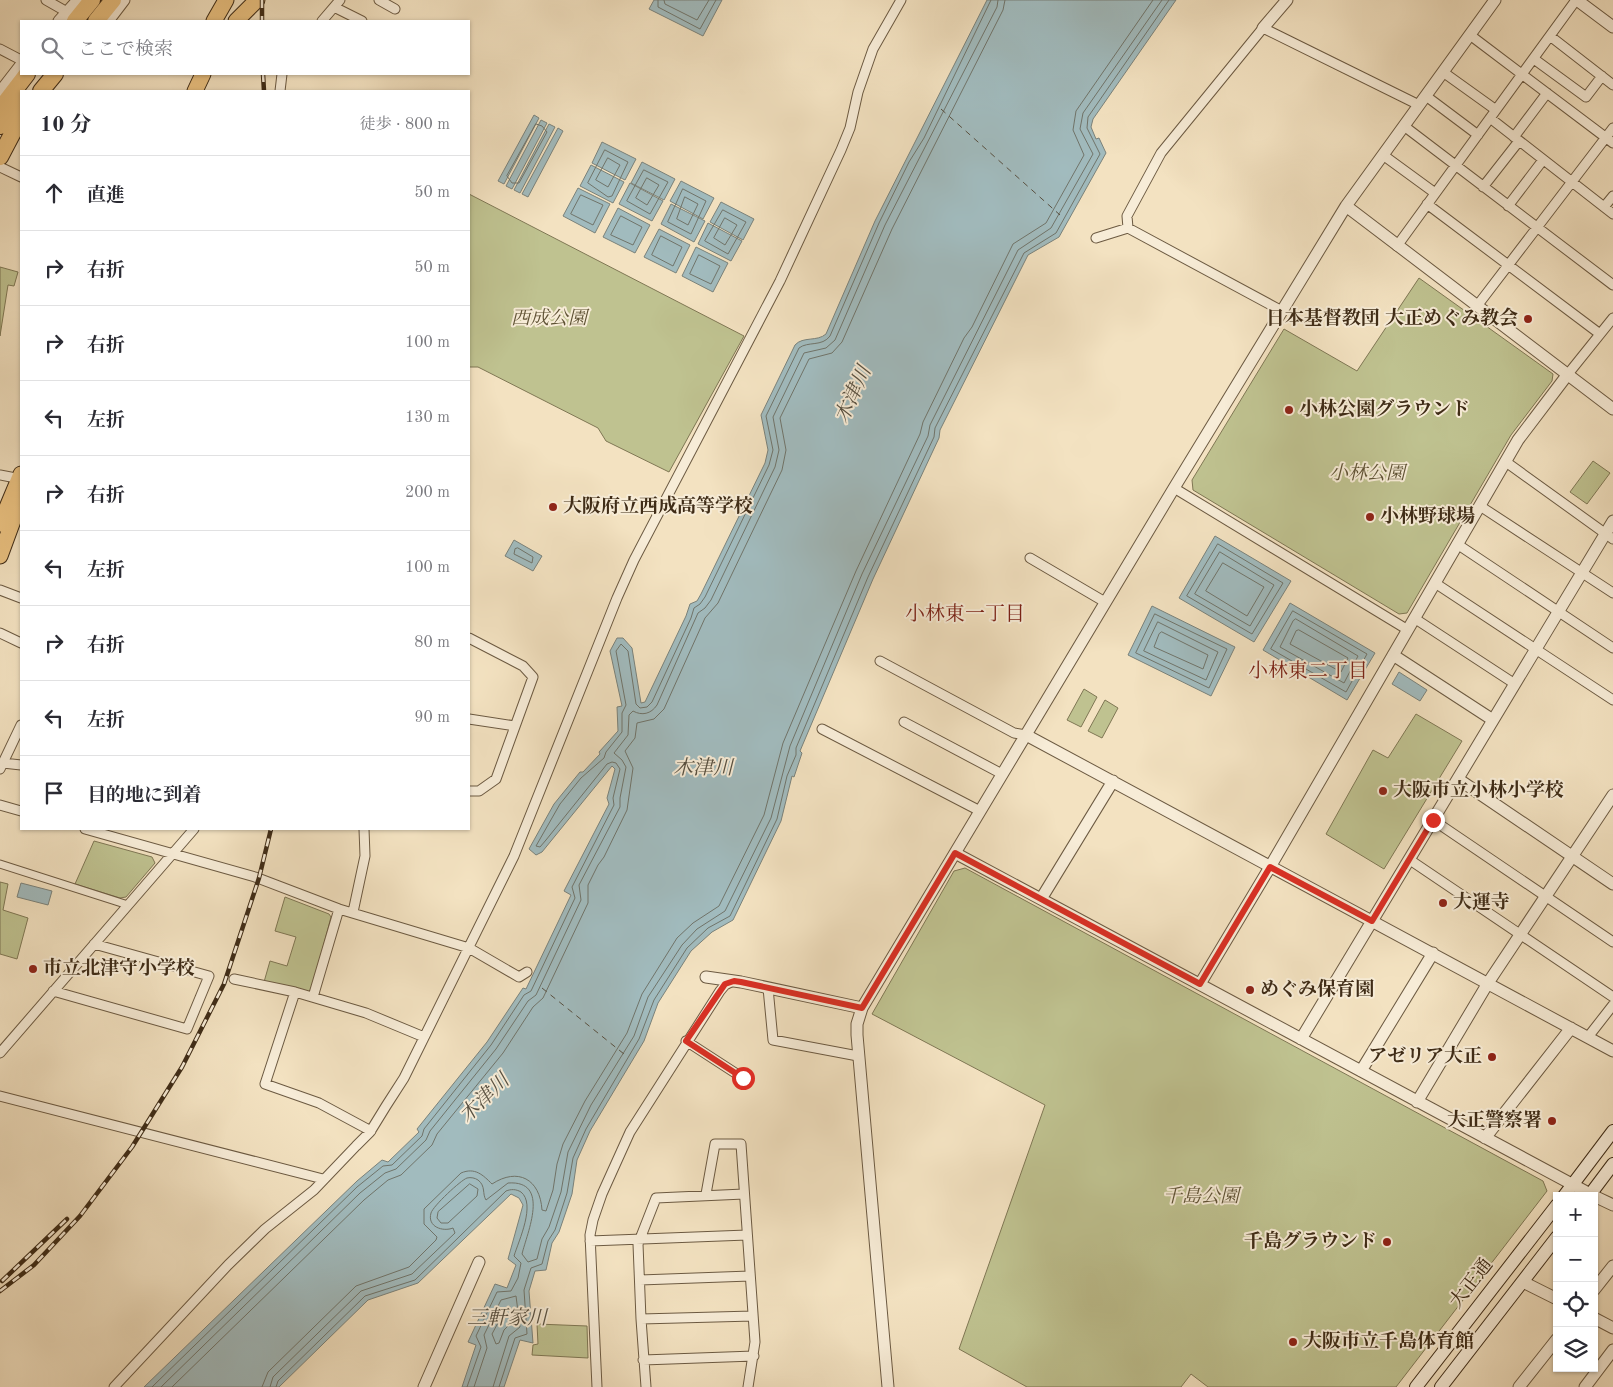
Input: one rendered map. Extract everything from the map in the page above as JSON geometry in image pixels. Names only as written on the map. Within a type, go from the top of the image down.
[{"type":"highway","points":[[74,18],[92,0]]},
{"type":"highway","points":[[74,18],[97,0]]},
{"type":"highway","points":[[97,20],[113,0]]},
{"type":"highway","points":[[0,109],[26,75]]},
{"type":"highway","points":[[26,90],[38,75]]},
{"type":"highway","points":[[42,90],[54,75]]},
{"type":"highway","points":[[0,126],[20,97]]},
{"type":"highway","points":[[0,148],[20,127]]},
{"type":"highway","points":[[0,157],[20,127]]},
{"type":"main road","points":[[215,20],[226,0]]},
{"type":"main road","points":[[228,20],[242,0]]},
{"type":"main road","points":[[237,20],[257,0]]},
{"type":"main road","points":[[184,90],[192,75]]},
{"type":"main road","points":[[195,90],[203,75]]},
{"type":"main road","points":[[206,90],[213,75]]},
{"type":"main road","points":[[0,524],[20,479]]},
{"type":"main road","points":[[0,556],[20,502]]},
{"type":"main road","points":[[1567,1192],[1613,1131]]},
{"type":"main road","points":[[1594,1192],[1613,1164]]},
{"type":"main road","name":"大正通","points":[[1416,1387],[1553,1210]]},
{"type":"main road","name":"大正通","points":[[1441,1387],[1553,1242]]},
{"type":"street","points":[[46,0],[74,18],[78,0]]},
{"type":"street","points":[[109,20],[124,0]]},
{"type":"street","points":[[379,0],[395,9]]},
{"type":"street","points":[[114,1387],[228,1265],[265,1229],[314,1190],[371,1131],[404,1078],[514,856],[624,582],[780,281],[850,128],[858,92],[873,49],[901,0]]},
{"type":"street","points":[[1128,228],[1127,216],[1161,153],[1287,0]]},
{"type":"street","points":[[1397,246],[1577,0],[1613,27]]},
{"type":"street","points":[[888,1387],[858,1056],[857,1024],[862,1008],[1105,602],[1346,206],[1493,1]]},
{"type":"street","points":[[323,20],[337,3],[361,20]]},
{"type":"street","points":[[1263,28],[1422,100],[1478,135]]},
{"type":"street","points":[[1470,35],[1609,141]]},
{"type":"street","points":[[1550,36],[1613,84]]},
{"type":"street","points":[[0,49],[20,59]]},
{"type":"street","points":[[1534,59],[1586,97],[1602,76]]},
{"type":"street","points":[[0,92],[20,66]]},
{"type":"street","points":[[1443,72],[1496,110]]},
{"type":"street","points":[[51,90],[63,75]]},
{"type":"street","points":[[280,90],[282,75]]},
{"type":"street","points":[[1484,187],[1547,93]]},
{"type":"street","points":[[1490,118],[1613,214]]},
{"type":"street","points":[[1404,126],[1613,285]]},
{"type":"street","points":[[20,127],[0,166],[20,176]]},
{"type":"street","points":[[1477,306],[1572,182],[1609,141],[1613,128]]},
{"type":"street","points":[[1383,155],[1436,193]]},
{"type":"street","points":[[1508,206],[1543,160]]},
{"type":"street","points":[[1604,208],[1613,196]]},
{"type":"street","points":[[1428,204],[1600,334]]},
{"type":"street","points":[[1346,206],[1613,409]]},
{"type":"street","points":[[1096,238],[1128,228],[1282,312]]},
{"type":"street","points":[[1200,984],[1518,440],[1613,318]]},
{"type":"street","points":[[1506,462],[1609,536]]},
{"type":"street","points":[[0,476],[20,477]]},
{"type":"street","points":[[1174,488],[1408,630]]},
{"type":"street","points":[[1480,506],[1613,593]]},
{"type":"street","points":[[1302,1039],[1558,611],[1582,572],[1609,536],[1613,521]]},
{"type":"street","points":[[1457,544],[1613,648]]},
{"type":"street","points":[[1030,558],[1105,602]]},
{"type":"street","points":[[1435,583],[1613,700]]},
{"type":"street","points":[[0,590],[20,598]]},
{"type":"street","points":[[1414,618],[1515,684]]},
{"type":"street","points":[[0,633],[20,643]]},
{"type":"street","points":[[470,639],[523,666],[532,677],[496,779],[479,791],[470,791]]},
{"type":"street","points":[[1393,655],[1493,720]]},
{"type":"street","points":[[880,660],[1014,733],[1026,735],[1613,1051]]},
{"type":"street","points":[[470,719],[515,726]]},
{"type":"street","points":[[904,722],[1002,774]]},
{"type":"street","points":[[20,727],[2,766],[20,765]]},
{"type":"street","points":[[822,729],[980,811]]},
{"type":"street","points":[[1458,780],[1613,884]]},
{"type":"street","points":[[1041,900],[1112,781]]},
{"type":"street","points":[[1418,1102],[1488,983],[1572,856],[1609,811],[1613,795]]},
{"type":"street","points":[[0,805],[20,811]]},
{"type":"street","points":[[1433,820],[1613,942]]},
{"type":"street","points":[[0,1053],[172,852],[193,830]]},
{"type":"street","points":[[353,912],[365,856],[364,830]]},
{"type":"street","points":[[101,831],[259,878],[339,909],[469,948],[519,977],[527,972]]},
{"type":"street","points":[[955,853],[1586,1192]]},
{"type":"street","points":[[1410,860],[1613,997]]},
{"type":"street","points":[[0,864],[128,905]]},
{"type":"street","points":[[313,997],[339,909]]},
{"type":"street","points":[[53,991],[187,1029],[209,976],[94,944]]},
{"type":"street","points":[[1361,1072],[1433,953]]},
{"type":"street","points":[[706,977],[734,981],[862,1008]]},
{"type":"street","points":[[234,979],[295,992],[366,1013],[424,1037]]},
{"type":"street","points":[[597,1387],[590,1241],[591,1228],[602,1194],[630,1132],[686,1041],[725,984],[734,981]]},
{"type":"street","points":[[768,988],[774,1040],[858,1056]]},
{"type":"street","points":[[295,992],[265,1084],[319,1103],[371,1131]]},
{"type":"street","points":[[1588,1037],[1613,1005]]},
{"type":"street","points":[[1486,1138],[1571,1028]]},
{"type":"street","points":[[686,1041],[743,1078]]},
{"type":"street","points":[[0,1096],[323,1179]]},
{"type":"street","points":[[706,1194],[716,1144],[741,1144],[753,1316],[754,1356],[748,1387]]},
{"type":"street","points":[[646,1387],[640,1320],[639,1239],[656,1198],[706,1194],[744,1194]]},
{"type":"street","points":[[1598,1198],[1613,1205]]},
{"type":"street","points":[[590,1241],[747,1235]]},
{"type":"street","points":[[424,1387],[479,1262]]},
{"type":"street","points":[[1598,1285],[1613,1266]]},
{"type":"street","points":[[640,1280],[750,1276]]},
{"type":"street","points":[[1523,1282],[1553,1297]]},
{"type":"street","points":[[640,1320],[753,1316]]},
{"type":"street","points":[[1598,1320],[1613,1328]]},
{"type":"street","points":[[1519,1387],[1553,1344]]},
{"type":"street","points":[[1589,1386],[1609,1361],[1613,1350]]},
{"type":"street","points":[[643,1360],[754,1356]]},
{"type":"green space","name":"西成公園","points":[[470,195],[744,336],[669,472],[606,441],[598,428],[478,367],[470,367]]},
{"type":"green space","points":[[0,267],[18,272],[14,286],[8,285],[0,336]]},
{"type":"green space","name":"小林公園","points":[[1419,278],[1553,374],[1552,381],[1511,435],[1407,613],[1399,614],[1193,490],[1192,480],[1284,329],[1357,371]]},
{"type":"green space","points":[[1593,461],[1610,473],[1587,504],[1570,492]]},
{"type":"green space","points":[[1084,689],[1097,697],[1081,727],[1067,720]]},
{"type":"green space","points":[[1105,700],[1118,708],[1102,738],[1088,731]]},
{"type":"green space","points":[[1416,714],[1462,741],[1384,869],[1326,834],[1373,750],[1388,758]]},
{"type":"green space","points":[[94,841],[152,857],[155,863],[126,897],[120,898],[75,884]]},
{"type":"green space","name":"千島公園","points":[[965,868],[1543,1181],[1547,1191],[1396,1387],[1208,1387],[1191,1374],[1181,1387],[1027,1387],[959,1349],[1045,1105],[872,1014],[954,871]]},
{"type":"green space","points":[[0,882],[8,884],[3,910],[28,918],[17,959],[0,954]]},
{"type":"green space","points":[[285,897],[329,914],[331,917],[311,993],[264,982],[270,961],[287,966],[296,937],[275,931]]},
{"type":"green space","points":[[537,1324],[587,1326],[588,1358],[532,1355],[533,1345],[538,1344]]},
{"type":"water","points":[[654,0],[722,0],[703,36],[649,9]]},
{"type":"water","name":"木津川","points":[[987,0],[1176,0],[1093,119],[1091,127],[1096,139],[1099,138],[1106,153],[1059,237],[1028,255],[940,430],[939,438],[873,579],[800,751],[802,753],[794,777],[792,776],[781,821],[733,920],[712,932],[691,951],[658,1003],[644,1041],[590,1131],[577,1160],[572,1194],[559,1232],[552,1243],[546,1270],[535,1271],[529,1291],[533,1343],[520,1340],[504,1387],[462,1387],[476,1345],[468,1342],[495,1284],[507,1288],[516,1265],[508,1259],[523,1205],[519,1198],[511,1194],[418,1283],[368,1300],[279,1387],[144,1387],[357,1181],[382,1160],[388,1162],[419,1132],[417,1129],[487,1042],[523,988],[526,989],[571,895],[564,891],[609,804],[607,798],[615,769],[612,766],[542,852],[536,855],[529,849],[554,804],[580,772],[583,772],[600,754],[599,752],[618,731],[617,707],[622,706],[610,651],[617,638],[623,638],[632,648],[641,703],[645,702],[690,604],[697,601],[701,594],[765,463],[768,450],[761,415],[795,345],[798,342],[818,338],[826,334],[875,221]]},
{"type":"water","points":[[534,115],[539,118],[504,184],[498,181]]},
{"type":"water","points":[[541,120],[547,123],[512,189],[506,186]]},
{"type":"water","points":[[549,124],[555,127],[520,193],[514,190]]},
{"type":"water","points":[[558,128],[563,131],[528,197],[522,194]]},
{"type":"water","points":[[602,142],[636,159],[625,180],[592,163]]},
{"type":"water","points":[[642,162],[675,179],[664,200],[631,183]]},
{"type":"water","points":[[591,165],[624,182],[613,203],[580,186]]},
{"type":"water","points":[[681,181],[714,198],[703,219],[670,201]]},
{"type":"water","points":[[630,183],[663,201],[652,221],[619,204]]},
{"type":"water","points":[[578,188],[610,204],[595,233],[563,216]]},
{"type":"water","points":[[721,202],[754,219],[743,240],[710,222]]},
{"type":"water","points":[[671,204],[705,221],[694,242],[661,224]]},
{"type":"water","points":[[618,208],[650,225],[635,253],[603,237]]},
{"type":"water","points":[[708,223],[742,241],[731,261],[698,244]]},
{"type":"water","points":[[659,229],[690,245],[676,273],[644,257]]},
{"type":"water","points":[[696,247],[728,263],[713,292],[682,276]]},
{"type":"water","points":[[1215,536],[1291,581],[1254,642],[1179,598]]},
{"type":"water","points":[[514,540],[542,556],[533,571],[505,556]]},
{"type":"water","points":[[1290,603],[1375,653],[1347,700],[1263,650]]},
{"type":"water","points":[[1152,606],[1235,647],[1211,696],[1128,655]]},
{"type":"water","points":[[1399,672],[1427,690],[1420,701],[1392,684]]},
{"type":"water","points":[[21,883],[52,891],[48,905],[17,897]]},
{"type":"ferry route","points":[[941,109],[1060,215]]},
{"type":"ferry route","points":[[542,988],[624,1054]]},
{"type":"railway","points":[[262,0],[262,20]]},
{"type":"railway","points":[[263,75],[264,90]]},
{"type":"railway","points":[[0,1291],[34,1265],[80,1216],[132,1147],[182,1067],[224,984],[259,878],[271,830]]},
{"type":"railway","points":[[2,1281],[67,1219]]},
{"type":"place","name":"日本基督教団 大正めぐみ教会","points":[[1528,319]]},
{"type":"place","name":"小林公園グラウンド","points":[[1289,410]]},
{"type":"place","name":"大阪府立西成高等学校","points":[[553,507]]},
{"type":"place","name":"小林野球場","points":[[1370,517]]},
{"type":"place","name":"大阪市立小林小学校","points":[[1383,791]]},
{"type":"place","name":"大運寺","points":[[1443,903]]},
{"type":"place","name":"市立北津守小学校","points":[[33,969]]},
{"type":"place","name":"めぐみ保育園","points":[[1250,990]]},
{"type":"place","name":"アゼリア大正","points":[[1492,1057]]},
{"type":"place","name":"大正警察署","points":[[1552,1121]]},
{"type":"place","name":"千島グラウンド","points":[[1387,1242]]},
{"type":"place","name":"大阪市立千島体育館","points":[[1293,1342]]},
{"type":"district","name":"小林東一丁目","points":[[965,615]]},
{"type":"district","name":"小林東二丁目","points":[[1308,672]]},
{"type":"route","points":[[743,1078],[686,1041],[725,984],[734,981],[741,982],[862,1008],[955,853],[1200,984],[1270,867],[1372,921],[1433,820]]},
{"type":"water label","name":"三軒家川","points":[[507,1319]]}]
